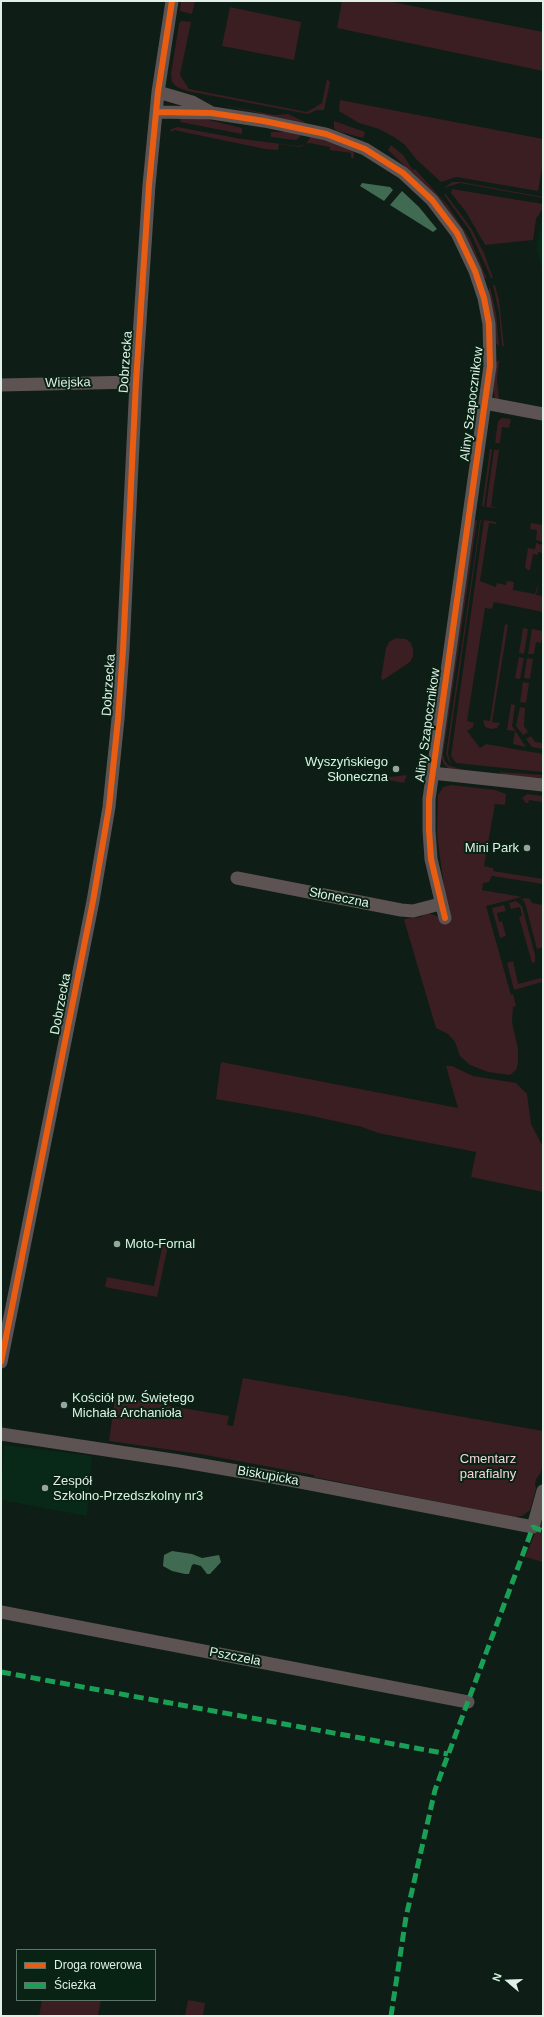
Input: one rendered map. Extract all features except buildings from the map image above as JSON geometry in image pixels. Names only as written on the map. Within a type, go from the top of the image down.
[{"type":"street","name":"Dobrzecka","points":[[1,1362],[93,901],[109,807],[118,726],[123,650],[136,382],[149,186],[158,92],[172,1]]},
{"type":"street","name":"Aliny Szapocznikow","points":[[158,92],[192,102],[212,113]]},
{"type":"street","name":"Aliny Szapocznikow","points":[[156,112],[212,113],[311,130],[352,143],[392,165],[432,200],[449,221],[464,245],[475,270],[484,298],[489,324],[490,352],[485,403],[432,773],[429,830],[433,872],[444,918]]},
{"type":"street","name":"Wiejska","points":[[1,385],[136,382]]},
{"type":"street","points":[[485,403],[543,414]]},
{"type":"street","points":[[432,773],[543,784]]},
{"type":"street","name":"Słoneczna","points":[[237,878],[401,910],[413,910],[440,904]]},
{"type":"street","name":"Biskupicka","points":[[1,1434],[296,1481],[532,1527],[543,1491]]},
{"type":"street","name":"Pszczela","points":[[1,1612],[468,1702]]},
{"type":"shaded area","points":[[362,183],[390,187],[393,190],[384,201],[360,186]]},
{"type":"shaded area","points":[[402,191],[419,207],[437,229],[433,232],[390,205]]},
{"type":"shaded area","points":[[543,215],[543,272],[537,249]]},
{"type":"shaded area","name":"Zespół Szkolno-Przedszkolny nr3","points":[[4,1445],[92,1456],[87,1516],[1,1500]]},
{"type":"shaded area","points":[[172,1551],[192,1554],[202,1558],[219,1555],[221,1562],[210,1574],[207,1574],[201,1566],[194,1564],[192,1565],[189,1574],[185,1574],[172,1571],[163,1566],[164,1555]]},
{"type":"green space","points":[[181,1],[195,1],[192,14],[180,11]]},
{"type":"green space","points":[[342,1],[387,1],[543,32],[543,71],[337,28]]},
{"type":"green space","points":[[230,7],[301,22],[294,60],[222,46]]},
{"type":"green space","points":[[181,21],[191,22],[180,75],[189,89],[307,112],[322,103],[327,79],[330,82],[324,110],[317,110],[308,114],[187,91],[177,87],[172,82],[171,74],[179,24]]},
{"type":"green space","points":[[340,100],[543,139],[543,162],[538,191],[456,177],[441,182],[416,159],[405,145],[394,137],[379,129],[359,123],[339,111]]},
{"type":"green space","points":[[217,104],[275,115],[288,114],[305,122],[304,123]]},
{"type":"green space","points":[[181,117],[209,120],[242,128],[242,134],[180,122]]},
{"type":"green space","points":[[334,121],[365,132],[363,138],[337,131],[334,128]]},
{"type":"green space","points":[[177,127],[242,139],[298,146],[306,144],[311,136],[353,150],[354,155],[353,159],[351,157],[351,153],[330,150],[330,147],[309,143],[299,147],[279,144],[278,150],[265,149],[174,130],[172,132],[170,130]]},
{"type":"green space","points":[[271,132],[296,132],[302,134],[298,139],[294,140],[271,137]]},
{"type":"green space","points":[[391,145],[403,155],[413,170],[415,169],[448,206],[470,239],[487,279],[484,277],[462,230],[444,204],[388,150]]},
{"type":"green space","points":[[452,182],[461,182],[543,198],[460,183],[444,188]]},
{"type":"green space","points":[[452,189],[543,204],[543,208],[536,219],[533,240],[485,245],[466,212],[451,193]]},
{"type":"green space","points":[[445,193],[471,228],[484,253],[493,278],[491,278],[470,231],[445,196]]},
{"type":"green space","points":[[493,285],[495,285],[499,300],[504,346],[502,346],[499,313]]},
{"type":"green space","points":[[490,287],[496,313],[499,346],[496,343],[488,291]]},
{"type":"green space","points":[[499,360],[497,380],[499,400],[495,398],[493,391],[496,362]]},
{"type":"green space","points":[[502,418],[511,419],[509,428],[502,427],[500,443],[495,443],[498,421]]},
{"type":"green space","points":[[490,449],[492,449],[484,507],[482,506]]},
{"type":"green space","points":[[494,450],[499,450],[491,506],[497,508],[486,507]]},
{"type":"green space","points":[[477,520],[443,755],[448,765],[463,770],[449,769],[441,758],[474,521]]},
{"type":"green space","points":[[480,520],[448,753],[450,762],[454,765],[449,762],[446,754]]},
{"type":"green space","points":[[484,520],[496,522],[496,524],[489,523],[480,581],[496,587],[497,583],[506,585],[507,581],[514,582],[513,590],[535,594],[538,587],[536,595],[543,596],[543,612],[494,602],[492,609],[485,608],[467,721],[474,723],[473,727],[467,731],[480,748],[486,744],[543,754],[543,772],[456,763],[451,756]]},
{"type":"green space","points":[[531,523],[543,525],[543,542],[536,540],[537,530],[530,529]]},
{"type":"green space","points":[[536,543],[543,545],[543,553],[538,552],[538,555],[533,554],[530,570],[528,570],[525,567],[528,548],[535,549]]},
{"type":"green space","points":[[505,624],[508,625],[492,722],[500,723],[497,728],[491,729],[485,727],[483,720],[490,721]]},
{"type":"green space","points":[[523,628],[528,629],[524,654],[519,653]]},
{"type":"green space","points":[[532,629],[543,631],[543,641],[541,640],[541,643],[536,642],[534,654],[528,654]]},
{"type":"green space","points":[[396,638],[406,639],[411,643],[413,657],[410,662],[383,680],[381,678],[386,648],[389,642]]},
{"type":"green space","points":[[519,657],[524,658],[520,679],[515,678]]},
{"type":"green space","points":[[527,658],[533,659],[530,679],[524,678]]},
{"type":"green space","points":[[523,682],[529,683],[526,703],[520,702]]},
{"type":"green space","points":[[511,704],[515,705],[512,726],[526,747],[513,744],[515,731],[507,730]]},
{"type":"green space","points":[[520,707],[525,708],[524,726],[528,732],[523,735],[516,726]]},
{"type":"green space","points":[[531,736],[535,742],[543,743],[543,749],[532,747],[526,739]]},
{"type":"green space","points":[[499,772],[543,775],[543,778],[503,775]]},
{"type":"green space","points":[[377,775],[391,777],[407,775],[404,783],[366,776]]},
{"type":"green space","points":[[451,785],[495,790],[506,794],[505,805],[495,804],[484,866],[493,868],[493,871],[543,879],[543,884],[492,876],[489,882],[483,883],[482,890],[522,897],[486,906],[511,995],[513,994],[516,1006],[513,1007],[512,1022],[518,1049],[518,1064],[516,1070],[510,1075],[488,1072],[470,1065],[460,1056],[455,1042],[448,1034],[436,1028],[404,920],[420,917],[428,913],[439,917],[444,886],[437,835],[438,795],[443,787]]},
{"type":"green space","points":[[527,794],[543,796],[543,802],[529,800],[528,803],[526,803],[522,798]]},
{"type":"green space","points":[[522,899],[530,899],[532,903],[543,905],[543,947],[537,949],[525,903]]},
{"type":"green space","points":[[516,901],[522,906],[535,955],[535,962],[532,963],[519,917],[522,916],[520,907],[511,909],[509,903]]},
{"type":"green space","points":[[504,905],[506,911],[497,913],[499,922],[502,921],[506,936],[500,938],[492,908]]},
{"type":"green space","points":[[513,961],[518,984],[541,978],[542,982],[514,990],[507,963]]},
{"type":"green space","points":[[221,1062],[458,1108],[446,1066],[452,1066],[473,1076],[516,1083],[527,1094],[531,1124],[543,1147],[543,1192],[471,1177],[476,1152],[378,1133],[362,1127],[303,1114],[216,1099]]},
{"type":"green space","points":[[164,1238],[180,1241],[168,1246],[157,1297],[105,1287],[107,1277],[154,1286]]},
{"type":"green space","name":"Cmentarz parafialny","points":[[243,1378],[543,1431],[543,1465],[540,1474],[537,1477],[535,1484],[536,1489],[530,1510],[522,1516],[514,1517],[314,1477],[314,1475],[200,1454],[109,1441],[115,1399],[118,1397],[229,1416],[227,1425],[233,1426]]},
{"type":"green space","points":[[543,1509],[543,1562],[525,1557],[538,1526]]},
{"type":"green space","points":[[188,2000],[205,2003],[203,2016],[185,2016]]},
{"type":"green space","points":[[42,2001],[101,2001],[98,2016],[39,2016]]},
{"type":"marked path","points":[[391,2016],[406,1917],[435,1790],[533,1527],[543,1531]]},
{"type":"marked path","points":[[1,1672],[448,1754]]},
{"type":"cycle path","points":[[1,1362],[93,901],[109,807],[123,650],[136,382],[149,185],[158,92],[172,1]]},
{"type":"cycle path","points":[[156,112],[212,113],[264,121],[326,134],[365,149],[403,173],[432,200],[457,233],[475,271],[484,298],[489,324],[490,366],[429,799],[431,859],[445,918]]},
{"type":"place","name":"Wyszyńskiego Słoneczna","points":[[396,769]]},
{"type":"place","name":"Mini Park","points":[[527,848]]},
{"type":"place","name":"Moto-Fornal","points":[[117,1244]]},
{"type":"place","name":"Kościół pw. Świętego Michała Archanioła","points":[[64,1405]]},
{"type":"place","name":"Zespół Szkolno-Przedszkolny nr3","points":[[45,1488]]}]
